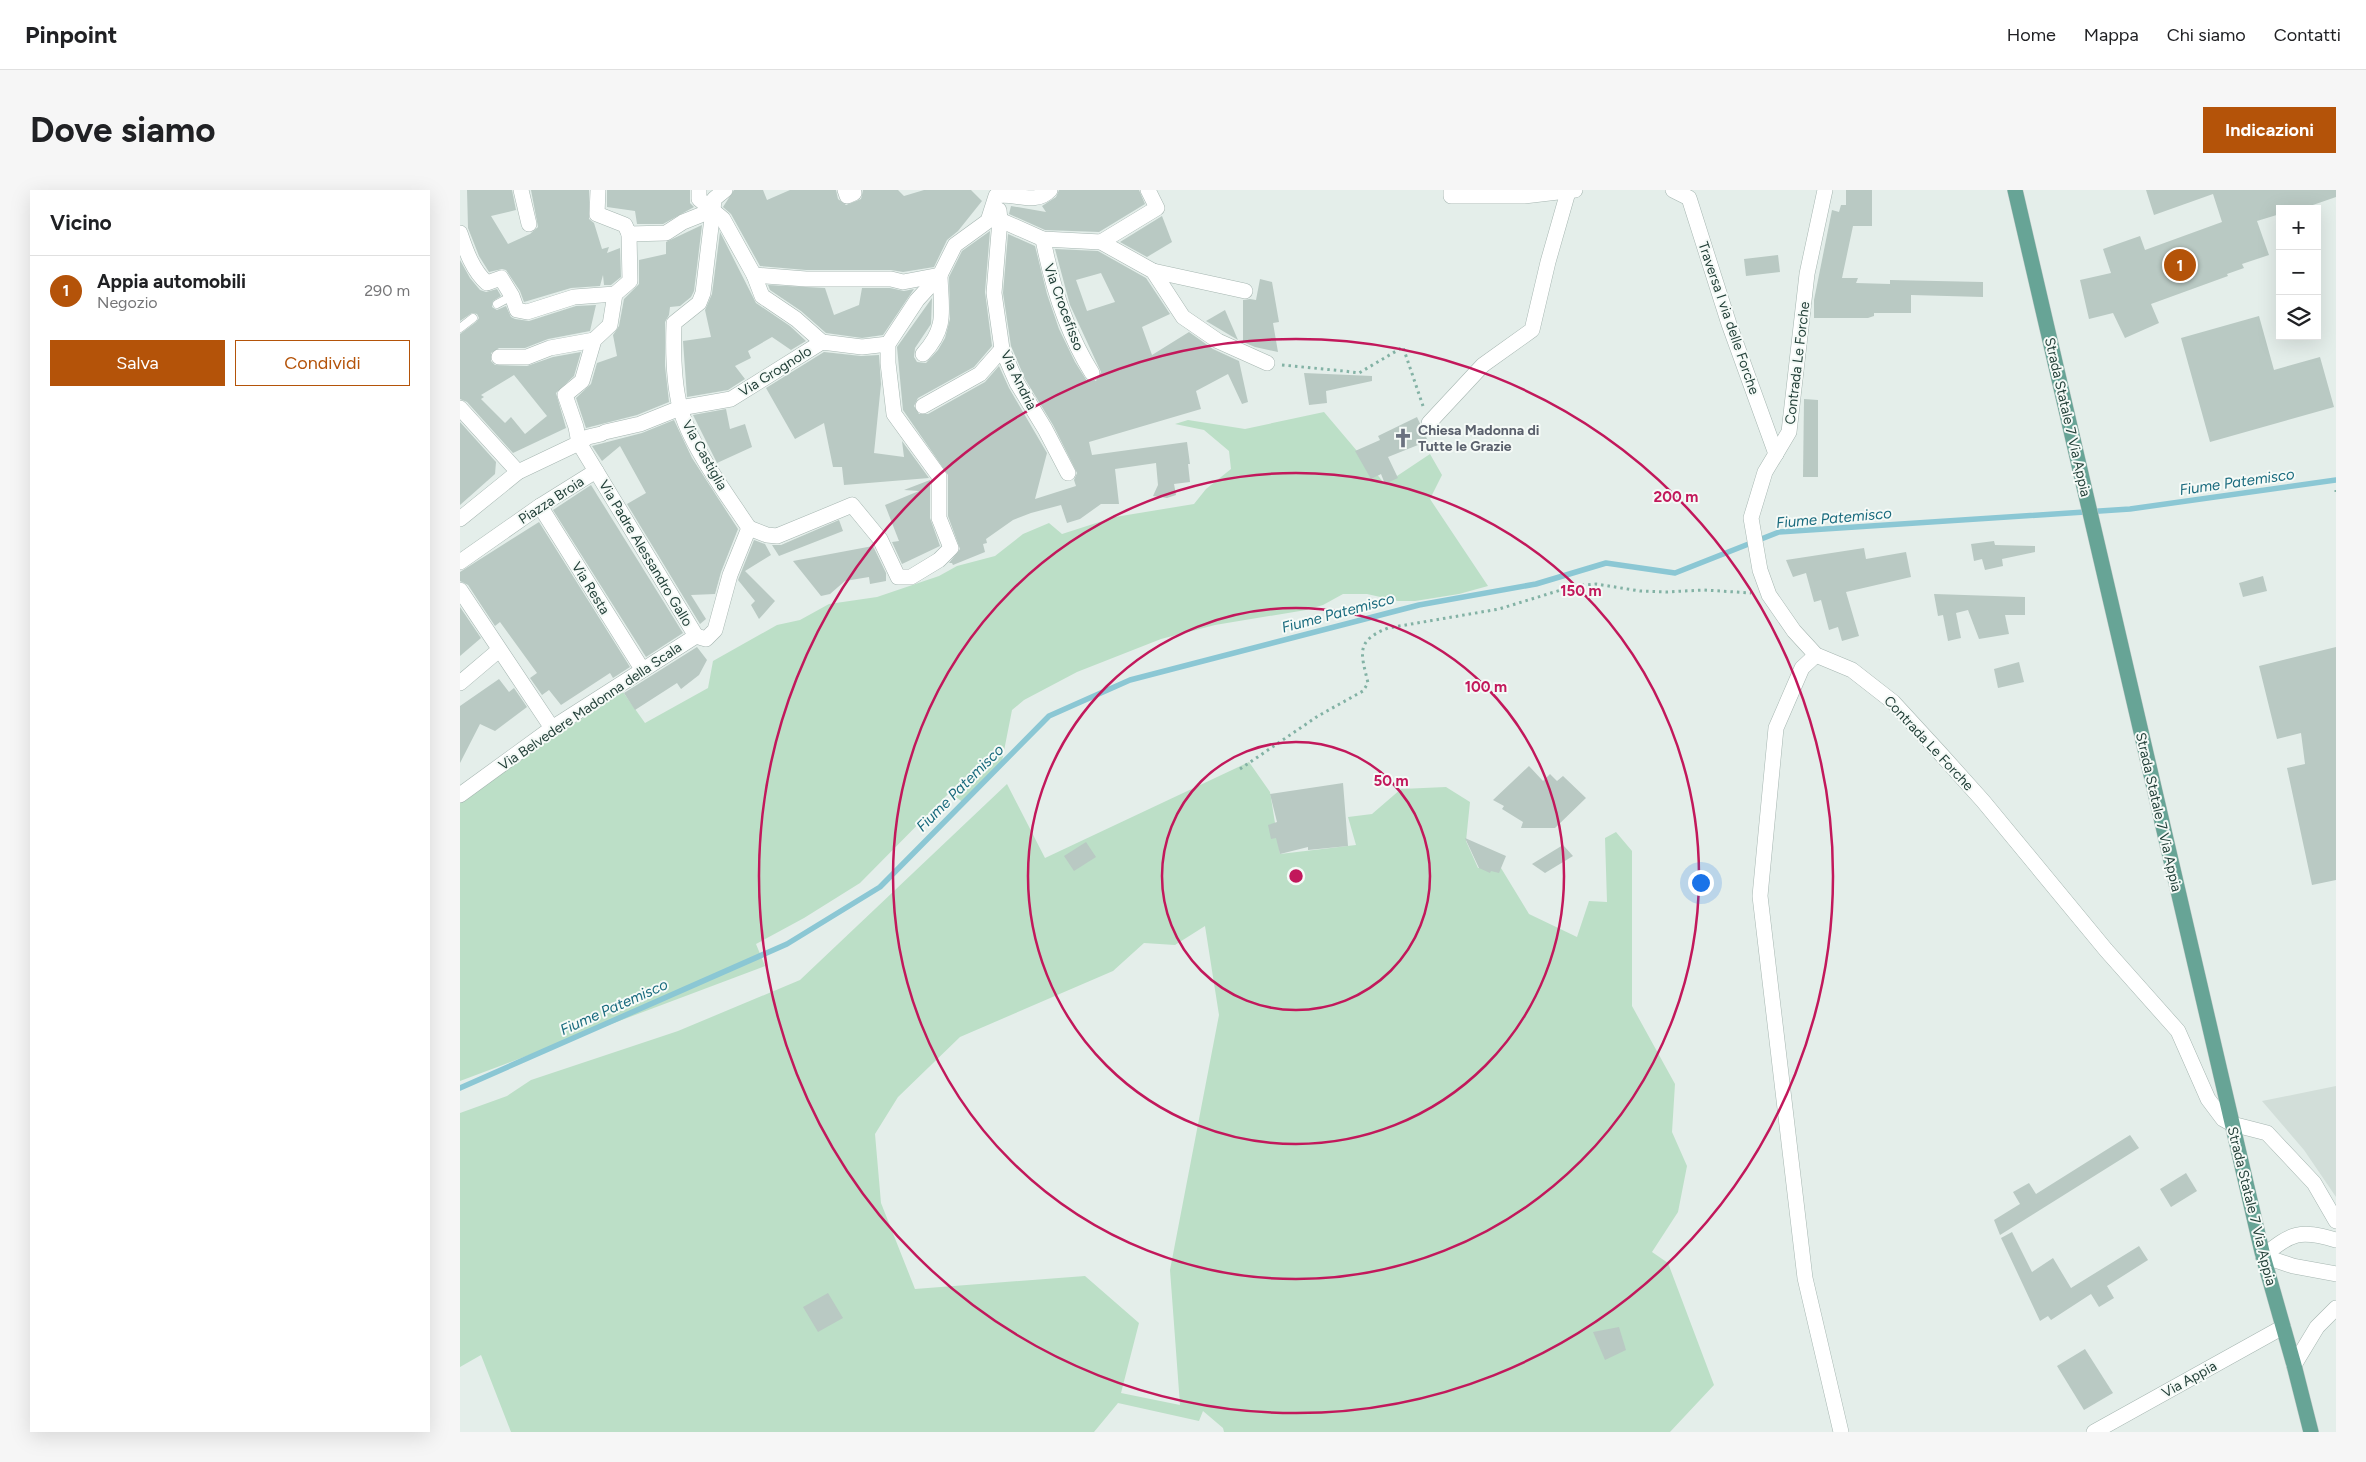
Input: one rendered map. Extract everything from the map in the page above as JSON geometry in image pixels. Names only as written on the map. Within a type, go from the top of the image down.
[{"type":"main road","name":"Strada Statale 7 Via Appia","points":[[2015,190],[2263,1256],[2311,1432]]},
{"type":"street","points":[[521,190],[529,224]]},
{"type":"street","points":[[460,233],[480,277],[487,283],[501,278],[515,303],[527,312],[574,297],[615,294],[630,281],[629,234],[625,225],[597,214],[598,190]]},
{"type":"street","points":[[699,190],[699,199],[723,219],[754,274],[762,296],[796,319],[822,342]]},
{"type":"street","points":[[713,210],[714,199],[725,190]]},
{"type":"street","points":[[749,528],[767,535],[776,536],[852,505],[880,539],[898,576],[911,577],[939,560],[951,548],[939,518],[939,476],[894,414],[888,363],[888,344],[917,300],[940,275],[955,245],[988,221],[992,193],[1031,199],[1045,195],[1050,190]]},
{"type":"street","points":[[1102,242],[1157,208],[1148,190]]},
{"type":"street","points":[[1429,423],[1483,365],[1532,330],[1548,262],[1572,191],[1524,196],[1451,196],[1451,190]]},
{"type":"street","name":"Traversa I via delle Forche","points":[[1673,190],[1690,198],[1729,324],[1776,454]]},
{"type":"street","name":"Contrada Le Forche","points":[[1825,190],[1807,274],[1789,432],[1765,472],[1751,518],[1760,570],[1770,595],[1794,631],[1816,655],[1852,670],[1893,702],[1983,801],[2106,950],[2178,1031],[2208,1100],[2223,1118],[2232,1124]]},
{"type":"street","name":"Via Andria","points":[[992,193],[1000,220],[994,293],[1002,349],[1017,384],[1045,429],[1068,473]]},
{"type":"street","points":[[629,234],[666,233],[683,222],[713,210]]},
{"type":"street","name":"Via Castiglia","points":[[713,210],[703,293],[699,303],[674,323],[673,354],[680,408],[692,437],[715,477],[749,528]]},
{"type":"street","points":[[1000,220],[1043,240],[1102,242],[1153,271],[1245,291]]},
{"type":"street","name":"Via Crocefisso","points":[[1043,240],[1051,276],[1077,348],[1092,373]]},
{"type":"street","points":[[1153,271],[1183,317],[1218,341],[1267,363]]},
{"type":"street","points":[[754,274],[806,279],[891,279],[903,282],[940,275]]},
{"type":"street","points":[[923,354],[935,341],[940,328],[940,275]]},
{"type":"street","points":[[499,357],[527,357],[550,348],[594,340],[610,325],[615,294]]},
{"type":"street","name":"Piazza Broia","points":[[460,562],[540,506],[596,471],[579,443],[576,426],[565,395],[582,381],[594,340]]},
{"type":"street","name":"Via Grognolo","points":[[579,443],[588,437],[640,424],[680,408],[731,398],[822,342],[862,347],[888,344]]},
{"type":"street","points":[[923,406],[980,374],[1002,349]]},
{"type":"street","points":[[460,408],[518,472]]},
{"type":"street","points":[[460,519],[518,472],[579,443]]},
{"type":"street","name":"Via Padre Alessandro Gallo","points":[[596,471],[696,636]]},
{"type":"street","name":"Via Resta","points":[[540,506],[642,669]]},
{"type":"street","name":"Via Belvedere Madonna della Scala","points":[[460,795],[552,728],[642,669],[696,636],[706,638],[715,630],[730,575],[749,528]]},
{"type":"street","points":[[460,590],[498,650],[552,728]]},
{"type":"street","points":[[460,683],[498,650]]},
{"type":"street","points":[[1816,655],[1802,668],[1776,728],[1760,896],[1805,1278],[1841,1432]]},
{"type":"street","points":[[2232,1124],[2267,1133],[2314,1183],[2336,1221]]},
{"type":"street","points":[[2263,1256],[2287,1237],[2312,1233],[2336,1240]]},
{"type":"street","points":[[2263,1256],[2293,1266],[2336,1274]]},
{"type":"street","points":[[2294,1365],[2317,1327],[2336,1308]]},
{"type":"street","name":"Via Appia","points":[[2094,1432],[2283,1327]]},
{"type":"lane","points":[[498,304],[515,303]]},
{"type":"lane","points":[[460,328],[473,318]]},
{"type":"path","points":[[1267,363],[1295,368],[1344,371],[1354,374],[1360,373],[1403,347],[1429,423]]},
{"type":"path","points":[[1240,769],[1318,716],[1363,691],[1368,683],[1361,656],[1364,644],[1371,635],[1388,628],[1499,609],[1574,586],[1596,584],[1640,591],[1704,590],[1770,595]]},
{"type":"shaded area","points":[[2336,1086],[2336,1197],[2304,1150],[2262,1101]]},
{"type":"green space","points":[[1324,412],[1385,484],[1430,454],[1442,475],[1430,499],[1488,586],[1459,594],[1415,601],[1398,601],[1367,594],[1343,594],[1323,605],[1306,610],[1215,625],[1161,639],[1077,672],[1024,700],[1012,710],[1002,761],[965,804],[950,792],[860,883],[804,918],[756,944],[765,966],[460,1081],[460,798],[623,692],[645,723],[708,688],[713,661],[777,625],[800,620],[829,604],[877,597],[939,576],[957,566],[995,556],[1023,534],[1049,523],[1062,534],[1115,517],[1194,504],[1206,489],[1231,469],[1229,451],[1204,430],[1175,424],[1188,420],[1245,429]]},
{"type":"green space","points":[[1249,762],[1270,792],[1280,854],[1356,845],[1348,817],[1372,814],[1401,789],[1446,787],[1470,802],[1466,841],[1478,868],[1501,868],[1529,914],[1577,937],[1589,901],[1607,902],[1605,838],[1616,832],[1632,851],[1632,1006],[1675,1084],[1672,1132],[1687,1166],[1678,1212],[1652,1252],[1668,1263],[1714,1385],[1670,1432],[1224,1432],[1223,1428],[1203,1411],[1199,1421],[1118,1403],[1094,1432],[511,1432],[481,1355],[460,1367],[460,1113],[507,1096],[531,1080],[678,1031],[800,980],[1007,784],[1045,858]],"holes":[[[1205,926],[1219,1015],[1170,1270],[1180,1405],[1121,1393],[1139,1323],[1085,1276],[915,1289],[881,1203],[875,1134],[898,1097],[960,1037],[1113,971],[1144,943],[1175,945]]]},
{"type":"building","points":[[467,190],[512,190],[516,210],[491,216],[508,244],[530,234],[538,227],[531,190],[589,190],[589,219],[594,223],[602,249],[609,247],[607,253],[620,248],[621,277],[611,285],[604,285],[603,275],[600,286],[571,288],[524,302],[520,291],[506,270],[489,272],[479,256],[468,228]]},
{"type":"building","points":[[607,190],[690,190],[690,203],[694,207],[663,224],[637,224],[635,211],[607,207]]},
{"type":"building","points":[[734,190],[763,190],[767,200],[790,190],[836,190],[838,199],[846,205],[861,199],[863,190],[898,190],[904,196],[924,190],[971,190],[982,201],[958,231],[947,240],[934,267],[903,272],[891,270],[806,270],[760,266],[731,214],[723,207]]},
{"type":"building","points":[[1059,190],[1139,190],[1145,204],[1099,232],[1045,230],[1009,214],[1011,206],[1046,212],[1042,206],[1056,197]]},
{"type":"building","points":[[1846,190],[1872,190],[1872,226],[1853,226],[1842,278],[1858,278],[1856,283],[1890,284],[1890,280],[1983,282],[1983,297],[1911,295],[1911,313],[1874,313],[1874,316],[1868,318],[1814,318],[1814,300],[1832,210],[1839,212],[1841,205],[1846,205]]},
{"type":"building","points":[[2146,190],[2336,190],[2336,197],[2313,205],[2276,205],[2276,215],[2257,221],[2269,255],[2242,264],[2244,268],[2227,274],[2228,276],[2151,304],[2159,323],[2125,338],[2113,313],[2089,319],[2080,280],[2111,273],[2103,249],[2140,236],[2145,250],[2222,222],[2213,194],[2154,215]]},
{"type":"building","points":[[1162,216],[1172,242],[1147,257],[1120,242]]},
{"type":"building","points":[[702,225],[694,291],[691,297],[680,306],[670,307],[669,315],[665,322],[665,366],[669,402],[637,415],[586,428],[576,398],[591,384],[597,363],[617,356],[613,335],[619,326],[624,299],[639,284],[639,260],[666,254],[666,242]]},
{"type":"building","points":[[990,231],[985,292],[992,346],[974,367],[918,398],[914,406],[919,414],[928,414],[985,382],[999,366],[1009,388],[1047,453],[1035,499],[1076,486],[1074,480],[1077,473],[1053,425],[1025,379],[1011,346],[1003,293],[1008,234],[1035,246],[1047,294],[1059,329],[1075,362],[1087,381],[1096,381],[1101,372],[1070,305],[1055,249],[1098,251],[1146,278],[1170,314],[1142,327],[1152,355],[1189,332],[1213,349],[1239,361],[1248,402],[1242,404],[1228,374],[1196,391],[1201,409],[1089,442],[1092,455],[1187,442],[1190,482],[1174,484],[1176,495],[1167,498],[1153,496],[1158,485],[1156,463],[1115,469],[1119,504],[1101,504],[1080,519],[1067,523],[1061,505],[1031,513],[1013,520],[986,539],[987,543],[983,544],[985,552],[953,565],[949,563],[960,549],[948,516],[948,475],[903,410],[897,347],[932,298],[931,324],[915,348],[914,357],[917,362],[926,363],[938,350],[945,338],[950,319],[949,277],[962,251]],"holes":[[[1101,273],[1115,302],[1087,311],[1076,280]]]},
{"type":"building","points":[[720,232],[756,303],[790,326],[806,341],[791,350],[772,337],[748,351],[751,358],[735,366],[745,379],[728,390],[687,397],[683,341],[711,337],[705,310],[712,294]]},
{"type":"building","points":[[1778,255],[1780,272],[1746,276],[1744,259]]},
{"type":"building","points":[[460,260],[470,278],[480,290],[486,292],[497,289],[501,296],[493,301],[492,307],[497,310],[506,306],[511,317],[515,319],[529,321],[576,306],[596,305],[590,331],[548,339],[525,348],[499,348],[491,353],[491,361],[495,365],[527,366],[553,357],[581,352],[574,376],[556,393],[566,428],[513,453],[467,402],[460,399],[460,334],[479,318],[477,314],[472,313],[460,321]],"holes":[[[514,375],[547,416],[525,434],[511,417],[505,423],[481,399],[484,397],[481,395]]]},
{"type":"building","points":[[1260,279],[1272,282],[1279,322],[1273,323],[1278,352],[1255,347],[1243,342],[1243,300],[1256,300]]},
{"type":"building","points":[[768,285],[825,288],[834,315],[859,305],[862,288],[890,288],[904,291],[914,289],[883,335],[862,338],[826,333],[801,311],[770,290]]},
{"type":"building","points":[[1225,310],[1238,340],[1206,321]]},
{"type":"building","points":[[2259,316],[2274,370],[2320,357],[2334,407],[2210,442],[2181,338]]},
{"type":"building","points":[[824,352],[861,356],[879,355],[881,384],[874,453],[904,457],[902,441],[929,478],[844,485],[842,467],[833,467],[824,423],[795,439],[766,388]]},
{"type":"building","points":[[1304,373],[1372,376],[1372,381],[1326,391],[1327,403],[1309,405]]},
{"type":"building","points":[[1804,399],[1818,400],[1818,477],[1803,477]]},
{"type":"building","points":[[726,409],[730,429],[745,424],[752,447],[717,463],[693,415]]},
{"type":"building","points":[[1417,417],[1428,441],[1388,457],[1398,478],[1385,484],[1381,474],[1371,479],[1355,451],[1380,440],[1378,436]]},
{"type":"building","points":[[674,420],[692,458],[738,529],[721,572],[715,594],[691,595],[706,619],[700,624],[627,504],[646,493],[620,446],[602,461],[592,446],[642,433]]},
{"type":"building","points":[[460,422],[496,462],[495,474],[460,505]]},
{"type":"building","points":[[930,480],[930,518],[940,546],[902,564],[892,542],[899,541],[885,505],[919,491],[904,490]]},
{"type":"building","points":[[591,485],[683,633],[646,657],[553,510]]},
{"type":"building","points":[[839,520],[843,531],[779,556],[772,545],[781,545]]},
{"type":"building","points":[[539,522],[630,667],[613,678],[610,673],[561,705],[549,690],[542,695],[530,678],[537,673],[500,622],[495,626],[468,585],[460,581],[460,572]]},
{"type":"building","points":[[754,540],[765,544],[771,555],[745,571],[775,601],[759,619],[751,605],[755,601],[738,580]]},
{"type":"building","points":[[1994,541],[1995,545],[2035,546],[2035,552],[2002,559],[2003,566],[1985,570],[1982,559],[1974,561],[1971,544]]},
{"type":"building","points":[[873,546],[886,573],[886,581],[870,584],[869,577],[845,581],[830,594],[821,596],[793,561]]},
{"type":"building","points":[[1864,548],[1866,559],[1906,552],[1911,577],[1846,592],[1859,636],[1842,641],[1838,627],[1829,630],[1821,600],[1814,602],[1806,573],[1793,577],[1786,560]]},
{"type":"building","points":[[2263,576],[2267,591],[2243,597],[2239,583]]},
{"type":"building","points":[[1934,594],[2025,597],[2025,615],[2005,615],[2009,634],[1979,639],[1968,610],[1956,613],[1961,638],[1948,641],[1943,615],[1938,616]]},
{"type":"building","points":[[460,607],[481,638],[460,656]]},
{"type":"building","points":[[697,647],[707,660],[699,675],[681,689],[677,683],[635,710],[624,693]]},
{"type":"building","points":[[2336,647],[2336,880],[2312,885],[2287,768],[2305,764],[2301,733],[2277,739],[2259,666]]},
{"type":"building","points":[[2019,662],[2024,682],[1998,688],[1994,669]]},
{"type":"building","points":[[499,679],[509,692],[514,688],[527,707],[495,731],[480,724],[460,763],[460,706]]},
{"type":"building","points":[[1529,766],[1543,781],[1550,774],[1557,781],[1563,776],[1586,798],[1555,828],[1521,828],[1523,822],[1502,809],[1504,806],[1493,800]]},
{"type":"building","points":[[1343,783],[1348,846],[1308,850],[1308,847],[1280,854],[1276,838],[1271,839],[1268,825],[1277,822],[1270,794]]},
{"type":"building","points":[[1465,838],[1506,856],[1499,873],[1491,871],[1490,873],[1479,868]]},
{"type":"building","points":[[1086,842],[1096,857],[1074,871],[1064,856]]},
{"type":"building","points":[[1563,845],[1573,856],[1545,873],[1532,864]]},
{"type":"building","points":[[2130,1135],[2139,1148],[2000,1235],[1994,1220],[2020,1204],[2013,1192],[2029,1183],[2036,1194]]},
{"type":"building","points":[[2186,1173],[2197,1191],[2171,1207],[2160,1189]]},
{"type":"building","points":[[2012,1232],[2032,1272],[2053,1258],[2071,1288],[2139,1246],[2148,1260],[2107,1286],[2114,1298],[2099,1307],[2091,1294],[2051,1320],[2048,1316],[2040,1321],[2001,1238]]},
{"type":"building","points":[[828,1293],[843,1318],[818,1332],[803,1307]]},
{"type":"building","points":[[1619,1327],[1626,1350],[1605,1360],[1593,1332]]},
{"type":"building","points":[[2085,1349],[2113,1393],[2084,1410],[2057,1366]]},
{"type":"waterway","name":"Fiume Patemisco","points":[[460,1088],[787,944],[880,887],[1049,716],[1130,680],[1419,605],[1536,584],[1606,563],[1675,573],[1779,532],[2130,509],[2336,480]]},
{"type":"place","name":"Appia automobili","points":[[2180,265]]},
{"type":"place","name":"Chiesa Madonna di Tutte le Grazie","points":[[1403,438]]}]
